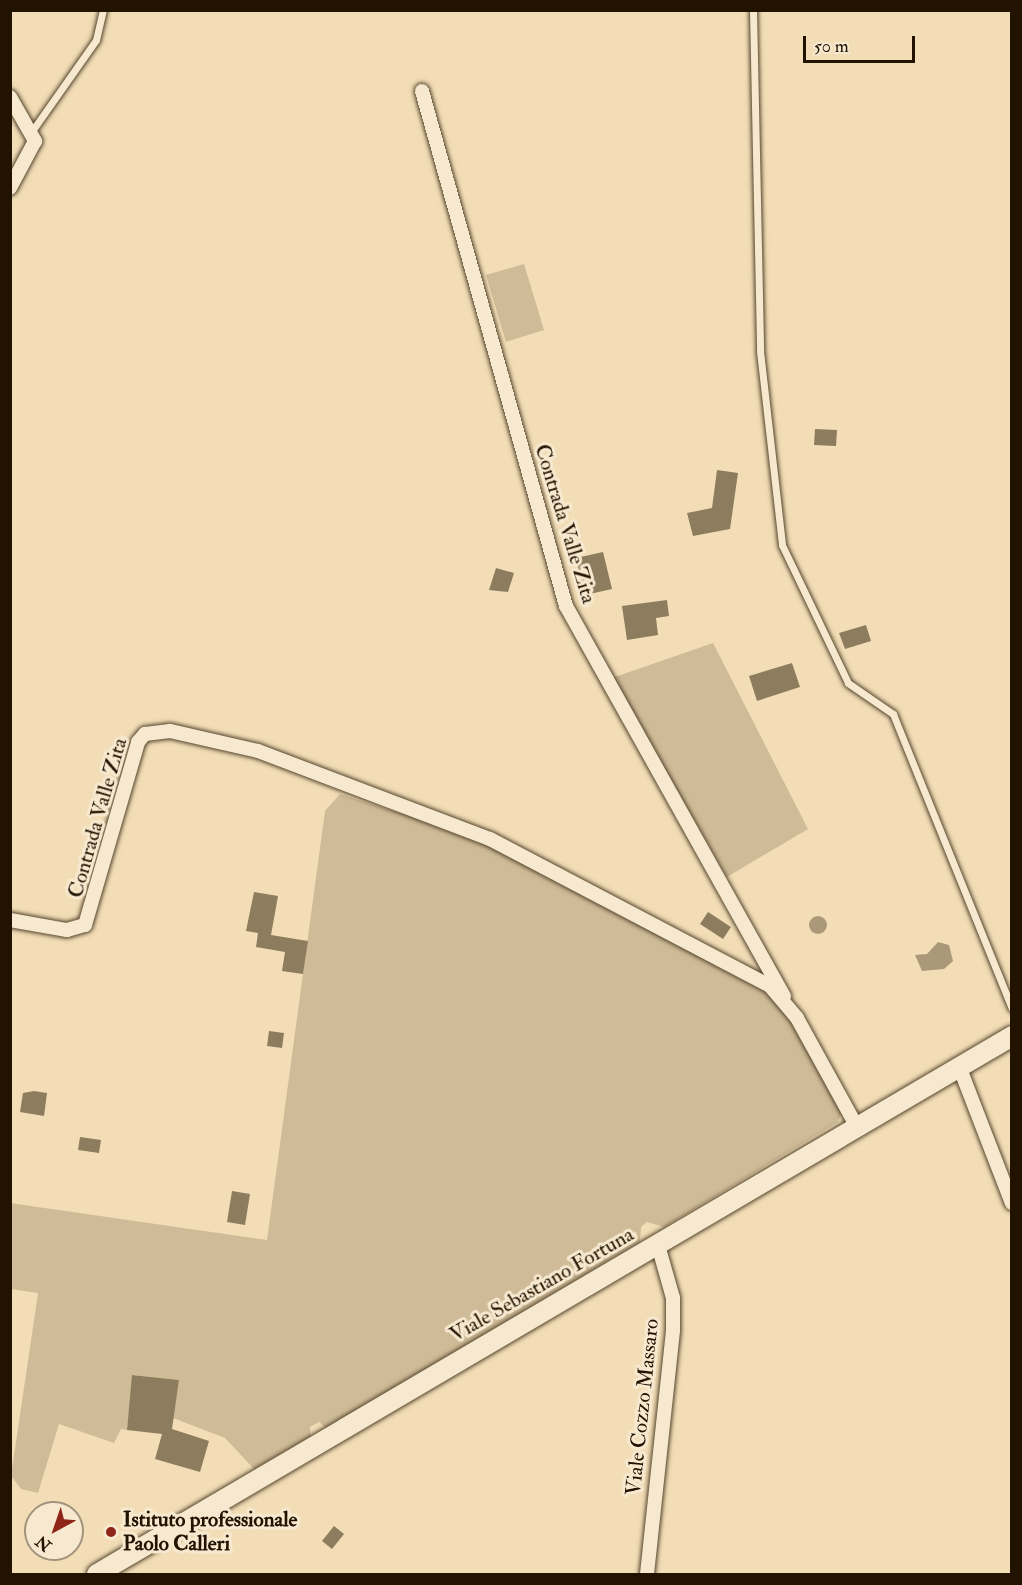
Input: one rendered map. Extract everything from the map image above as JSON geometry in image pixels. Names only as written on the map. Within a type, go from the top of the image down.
[{"type":"street","name":"Contrada Valle Zita","points":[[422,91],[566,606],[856,1127]]},
{"type":"street","points":[[10,97],[32,131],[31,152],[10,188]]},
{"type":"street","name":"Contrada Valle Zita","points":[[10,920],[67,930],[85,925],[138,742],[153,730],[170,731],[258,751],[490,839],[784,998]]},
{"type":"street","name":"Viale Sebastiano Fortuna","points":[[97,1575],[1011,1036]]},
{"type":"street","points":[[959,1066],[1011,1203]]},
{"type":"street","name":"Viale Cozzo Massaro","points":[[647,1575],[673,1329],[673,1298],[658,1245]]},
{"type":"lane","points":[[32,131],[96,40],[103,10]]},
{"type":"lane","points":[[753,10],[759,351],[782,545],[848,683],[893,714],[1011,1008]]},
{"type":"shaded area","points":[[524,264],[544,330],[506,342],[486,275]]},
{"type":"shaded area","points":[[713,643],[808,829],[727,877],[612,678]]},
{"type":"shaded area","points":[[340,794],[487,841],[760,985],[780,1001],[831,1093],[841,1114],[838,1122],[664,1227],[647,1222],[641,1227],[640,1242],[326,1428],[319,1422],[310,1427],[311,1437],[254,1469],[225,1438],[173,1418],[179,1380],[133,1375],[127,1430],[121,1429],[114,1443],[59,1424],[38,1493],[21,1489],[11,1476],[38,1293],[11,1289],[10,1203],[267,1240],[325,811]]},
{"type":"shaded area","points":[[818,916],[824,919],[827,925],[824,931],[818,934],[812,931],[809,925],[812,919]]},
{"type":"shaded area","points":[[938,942],[949,945],[953,961],[944,969],[922,971],[915,955],[927,954]]},
{"type":"building","points":[[815,429],[837,430],[836,446],[814,445]]},
{"type":"building","points":[[717,470],[738,473],[730,529],[693,536],[687,513],[712,508]]},
{"type":"building","points":[[603,552],[612,589],[585,595],[576,558]]},
{"type":"building","points":[[496,568],[514,573],[508,592],[489,590]]},
{"type":"building","points":[[667,600],[669,616],[656,618],[658,635],[627,640],[622,606]]},
{"type":"building","points":[[866,625],[871,641],[845,649],[839,633]]},
{"type":"building","points":[[792,663],[800,687],[757,701],[749,676]]},
{"type":"building","points":[[254,892],[278,896],[271,935],[308,941],[303,974],[282,971],[285,952],[256,947],[258,933],[246,931]]},
{"type":"building","points":[[708,912],[731,927],[723,939],[700,924]]},
{"type":"building","points":[[269,1031],[284,1033],[282,1048],[267,1046]]},
{"type":"building","points":[[34,1091],[47,1093],[44,1116],[20,1112],[23,1093]]},
{"type":"building","points":[[80,1137],[101,1140],[99,1153],[78,1150]]},
{"type":"building","points":[[232,1191],[250,1194],[245,1225],[227,1222]]},
{"type":"building","points":[[132,1375],[179,1380],[172,1429],[209,1441],[200,1472],[155,1459],[162,1434],[127,1430]]},
{"type":"building","points":[[334,1526],[344,1534],[332,1549],[322,1541]]},
{"type":"place","name":"Istituto professionale Paolo Calleri","points":[[111,1532]]}]
